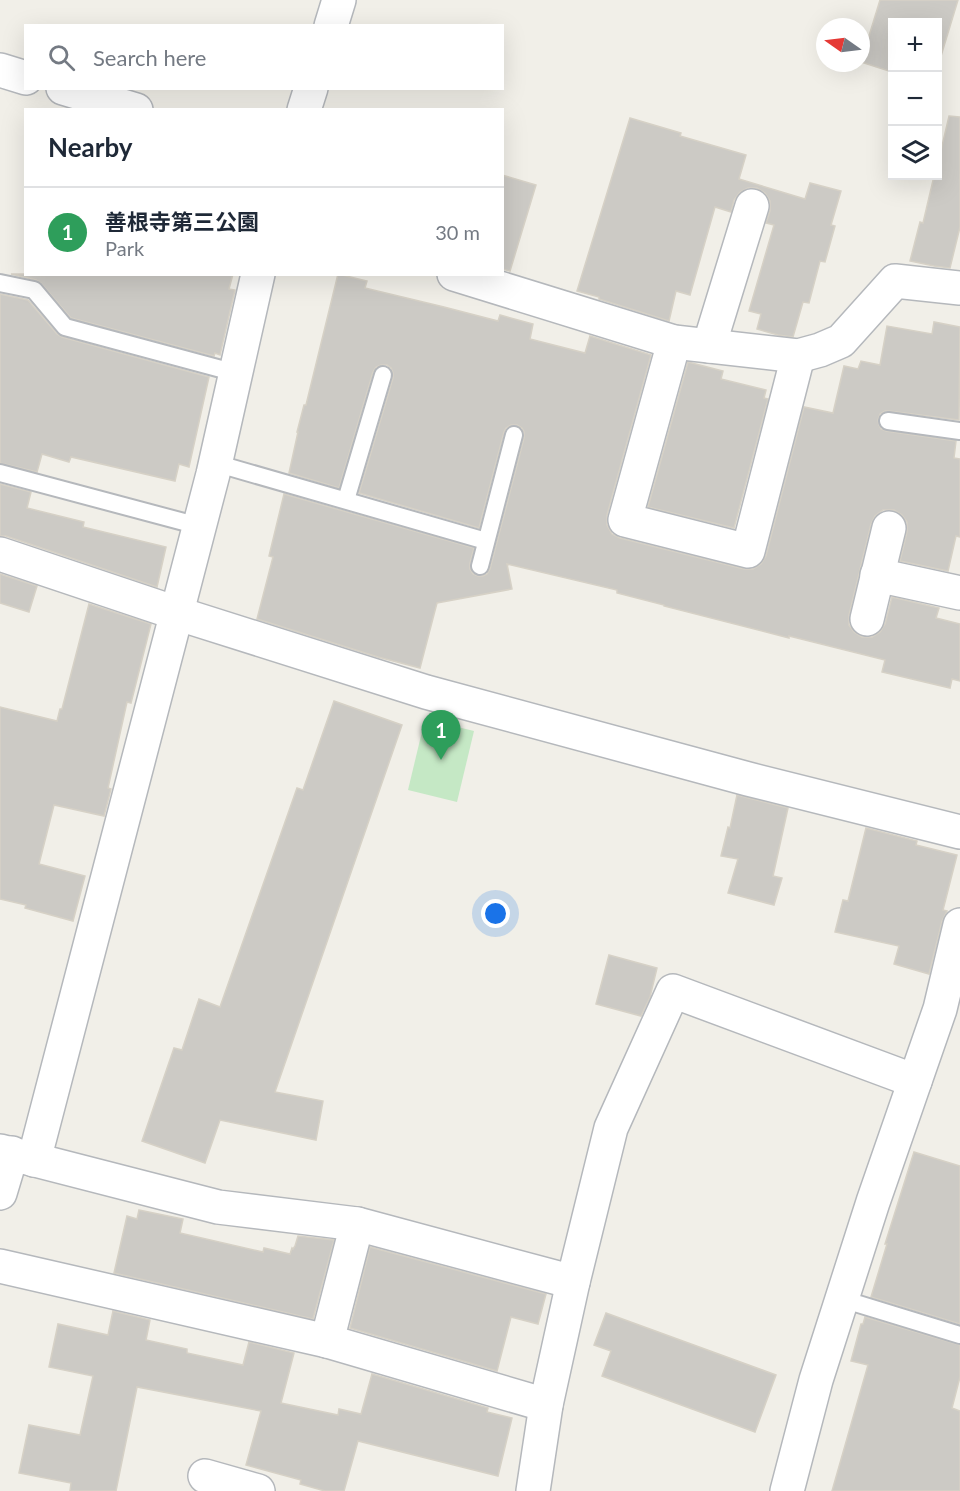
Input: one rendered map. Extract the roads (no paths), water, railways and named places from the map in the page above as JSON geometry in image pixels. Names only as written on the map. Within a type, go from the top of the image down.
[{"type":"street","points":[[332,24],[339,0]]},
{"type":"street","points":[[0,70],[24,77]]},
{"type":"street","points":[[70,90],[129,108]]},
{"type":"street","points":[[305,108],[310,90]]},
{"type":"street","points":[[709,346],[752,206]]},
{"type":"street","points":[[0,1193],[15,1155],[150,719],[215,463],[258,276]]},
{"type":"street","points":[[460,276],[674,342],[798,356],[841,341],[895,281],[960,288]]},
{"type":"street","points":[[674,342],[624,520],[748,551],[798,356]]},
{"type":"street","points":[[867,619],[889,528]]},
{"type":"street","points":[[0,554],[176,613],[426,692],[736,776],[960,832]]},
{"type":"street","points":[[877,575],[960,593]]},
{"type":"street","points":[[787,1491],[816,1380],[873,1202],[940,1010],[960,925]]},
{"type":"street","points":[[533,1491],[546,1405],[573,1282],[611,1128],[673,991],[915,1081]]},
{"type":"street","points":[[15,1155],[218,1207],[357,1224],[573,1282]]},
{"type":"street","points":[[327,1341],[357,1224]]},
{"type":"street","points":[[0,1266],[327,1341],[546,1405]]},
{"type":"street","points":[[205,1476],[258,1491]]},
{"type":"lane","points":[[0,283],[34,290],[64,327],[236,372]]},
{"type":"lane","points":[[346,500],[383,375]]},
{"type":"lane","points":[[888,421],[960,431]]},
{"type":"lane","points":[[480,566],[514,435]]},
{"type":"lane","points":[[215,463],[486,541]]},
{"type":"lane","points":[[0,473],[199,526]]},
{"type":"lane","points":[[842,1299],[960,1335]]},
{"type":"place","name":"善根寺第三公園","points":[[441,760]]}]
